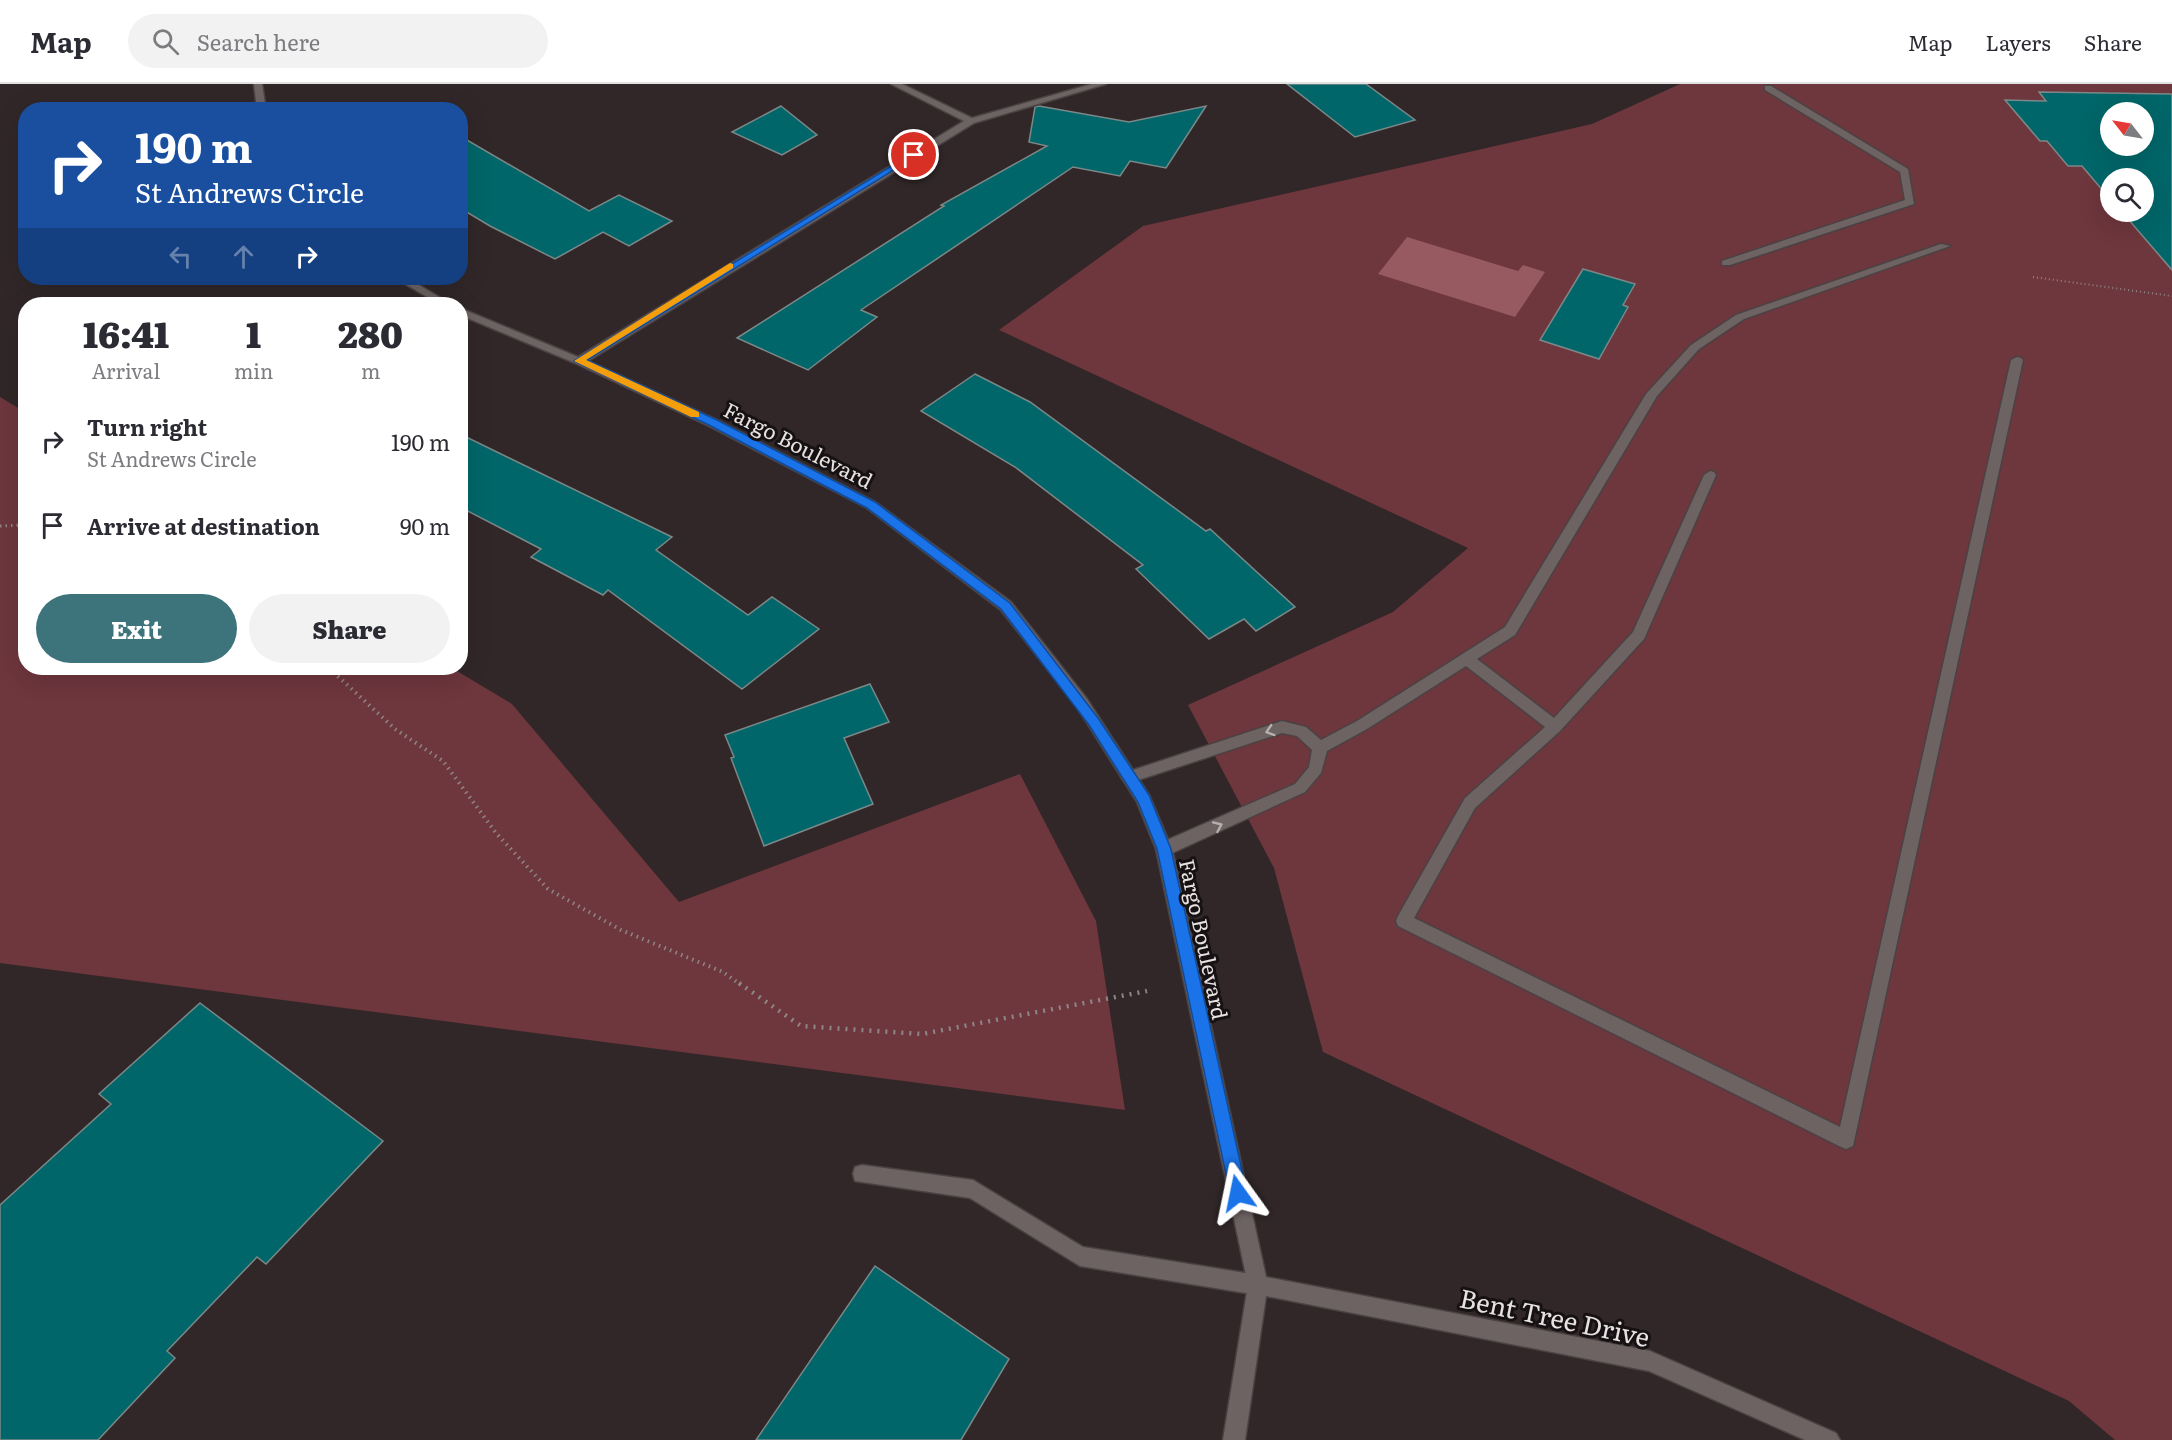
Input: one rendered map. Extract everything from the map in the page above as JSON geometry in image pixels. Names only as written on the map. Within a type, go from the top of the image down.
[{"type":"street","points":[[258,84],[261,102]]},
{"type":"street","points":[[895,84],[971,121]]},
{"type":"street","points":[[579,361],[971,121],[1102,84]]},
{"type":"street","points":[[1726,263],[1910,202],[1905,171],[1768,88]]},
{"type":"street","points":[[1320,748],[1362,725],[1510,631],[1652,394],[1695,347],[1740,317],[1945,246]]},
{"type":"street","points":[[412,285],[434,297]]},
{"type":"street","name":"Fargo Boulevard","points":[[468,314],[579,361],[713,423],[871,505],[1006,606],[1082,703],[1144,799],[1164,849],[1258,1285],[1234,1440]]},
{"type":"street","points":[[1710,475],[1639,635],[1555,727],[1470,803],[1404,921],[1846,1140],[2017,360]]},
{"type":"street","points":[[1467,659],[1555,727]]},
{"type":"street","points":[[1129,777],[1282,727],[1301,731],[1320,748]]},
{"type":"street","points":[[1164,849],[1300,788],[1316,769],[1320,748]]},
{"type":"street","name":"Bent Tree Drive","points":[[862,1174],[973,1189],[1080,1256],[1258,1285],[1650,1361],[1828,1440]]},
{"type":"path","points":[[2033,277],[2172,296]]},
{"type":"path","points":[[0,526],[18,525]]},
{"type":"path","points":[[337,675],[396,729],[443,761],[496,832],[548,889],[621,930],[723,972],[801,1026],[922,1034],[1147,991]]},
{"type":"shaded area","points":[[1680,84],[2172,84],[2172,1440],[2115,1440],[2069,1401],[1323,1052],[1274,868],[1188,705],[1393,612],[1468,548],[999,330],[1143,226],[1592,124]]},
{"type":"shaded area","points":[[1407,237],[1518,271],[1523,265],[1545,272],[1515,317],[1378,274]]},
{"type":"shaded area","points":[[0,397],[18,408],[18,675],[464,675],[512,704],[679,902],[1020,774],[1096,921],[1125,1110],[0,963]]},
{"type":"building","points":[[1287,84],[1366,84],[1415,120],[1355,137]]},
{"type":"building","points":[[2039,92],[2172,94],[2172,270],[2131,222],[2154,222],[2154,168],[2100,168],[2100,187],[2082,166],[2068,166],[2047,141],[2040,141],[2005,100],[2046,101]]},
{"type":"building","points":[[781,106],[817,135],[782,155],[732,132]]},
{"type":"building","points":[[1206,106],[1166,168],[1130,161],[1120,176],[1073,167],[861,310],[877,317],[808,370],[737,338],[944,206],[941,205],[1047,146],[1029,142],[1035,107],[1129,122]]},
{"type":"building","points":[[468,141],[589,211],[619,195],[672,221],[629,246],[603,232],[555,259],[468,213]]},
{"type":"building","points":[[1583,269],[1635,284],[1623,305],[1628,307],[1599,359],[1540,340]]},
{"type":"building","points":[[975,374],[1030,402],[1206,531],[1210,529],[1295,607],[1256,631],[1244,619],[1209,639],[1136,569],[1143,565],[1015,467],[921,411]]},
{"type":"building","points":[[468,438],[672,537],[656,550],[748,615],[772,597],[819,629],[742,689],[608,590],[603,595],[531,557],[541,549],[468,511]]},
{"type":"building","points":[[870,684],[889,722],[844,738],[873,804],[764,846],[731,758],[734,757],[725,735]]},
{"type":"building","points":[[200,1003],[383,1141],[266,1264],[257,1257],[167,1351],[175,1358],[98,1440],[0,1440],[0,1205],[111,1104],[99,1094]]},
{"type":"building","points":[[875,1266],[1009,1359],[961,1440],[756,1440]]},
{"type":"slow traffic","points":[[695,414],[579,361],[730,266]]},
{"type":"route","points":[[914,155],[579,361],[713,423],[871,505],[1006,606],[1082,703],[1144,799],[1164,849],[1238,1193]]}]
